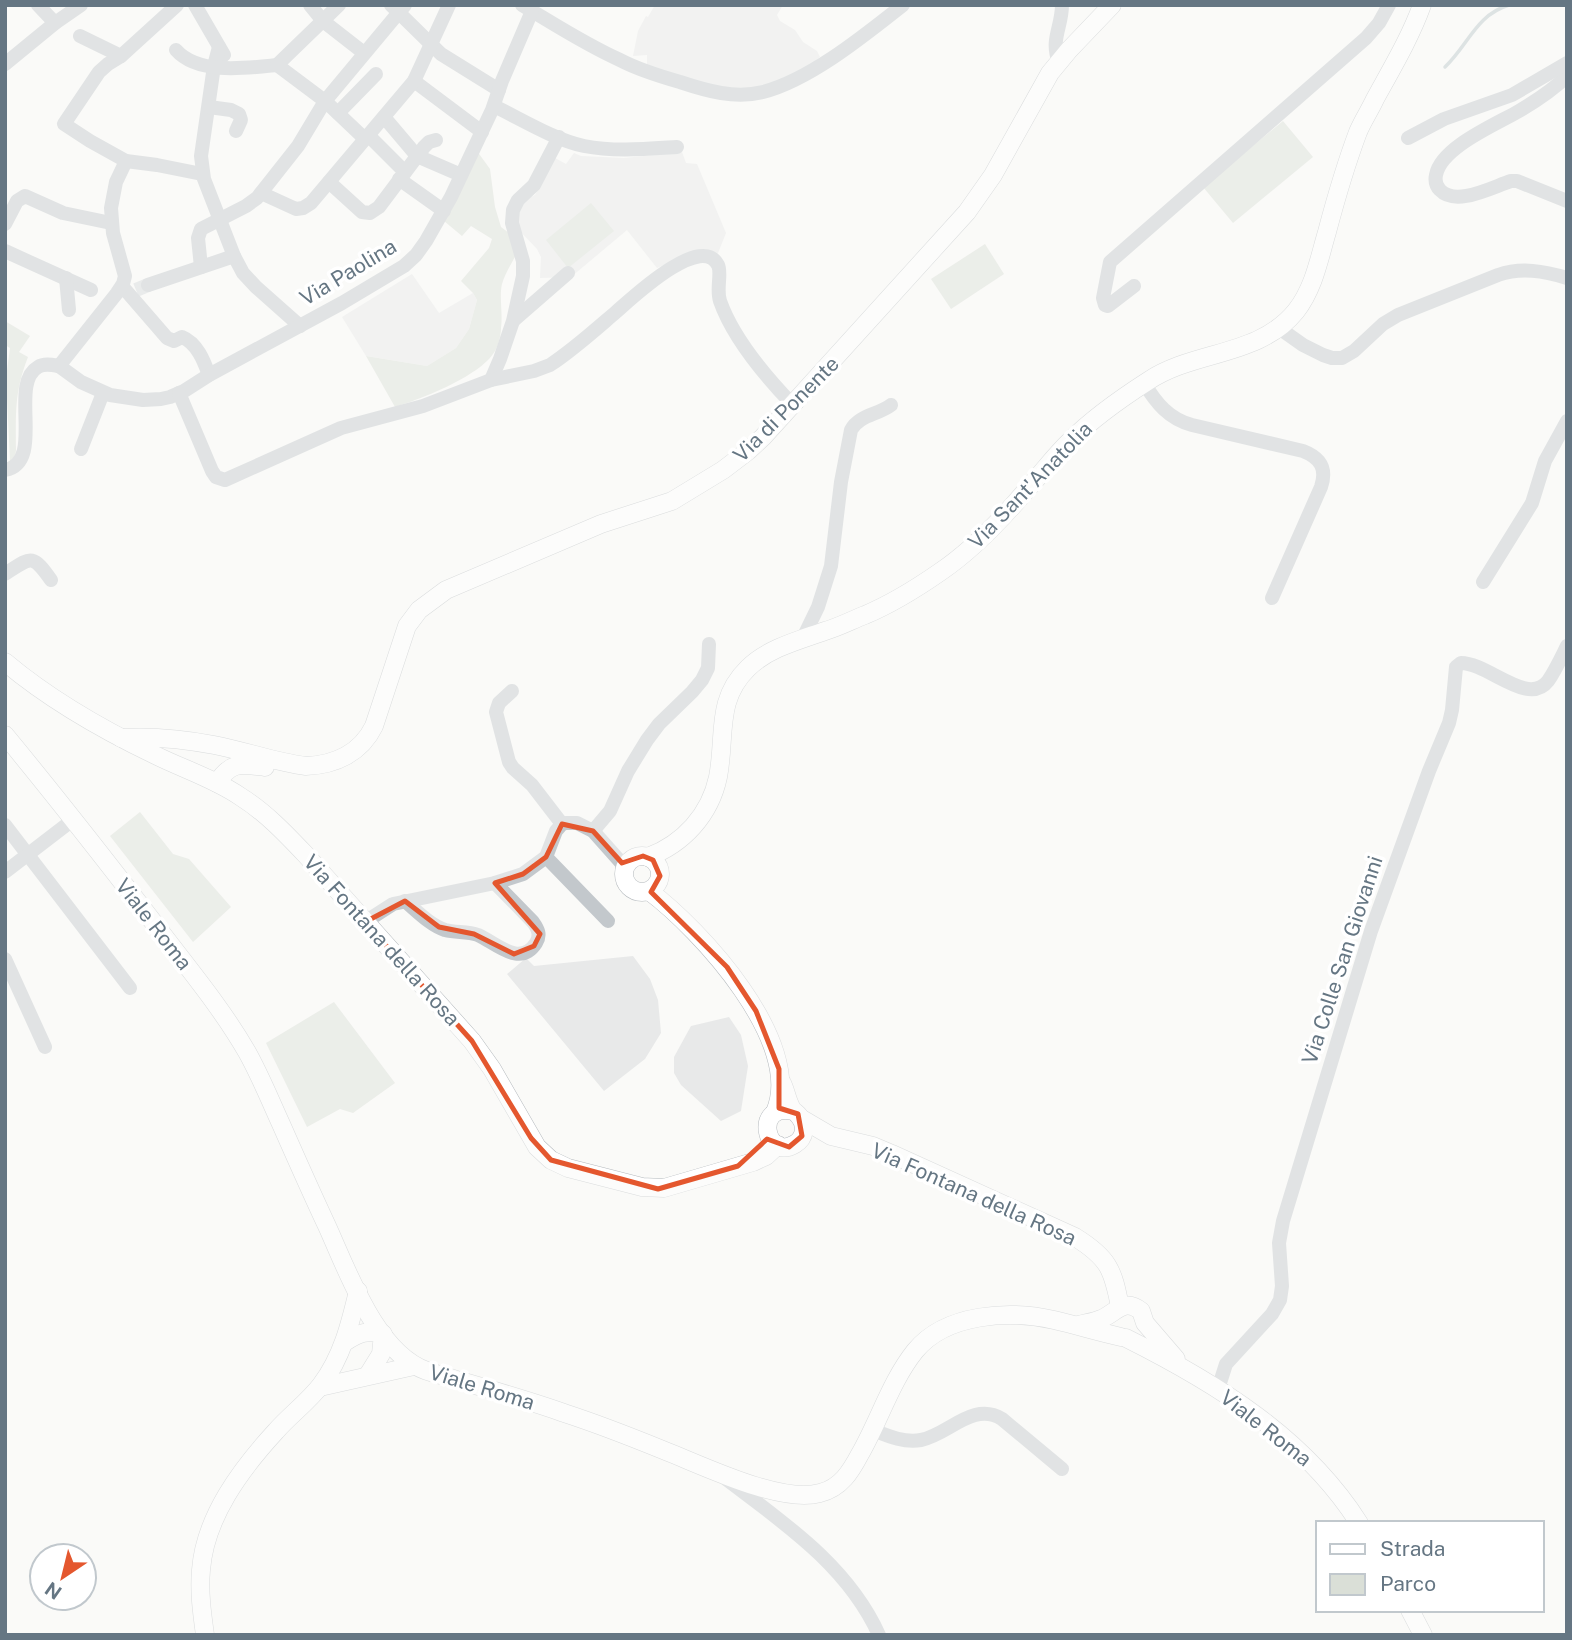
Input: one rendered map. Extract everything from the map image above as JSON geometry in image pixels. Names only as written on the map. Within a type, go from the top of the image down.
[{"type":"main road","name":"Via di Ponente","points":[[121,738],[157,736],[214,745],[310,766],[332,761],[360,747],[380,711],[407,626],[419,610],[435,596],[601,524],[681,496],[748,451],[793,405],[967,212],[993,175],[1059,62],[1111,5]]},
{"type":"main road","name":"Via Sant'Anatolia","points":[[645,871],[663,852],[684,837],[700,817],[714,792],[726,701],[734,684],[755,662],[774,651],[879,608],[939,573],[998,522],[1067,443],[1093,419],[1144,383],[1178,365],[1269,336],[1297,309],[1310,287],[1360,128],[1400,54],[1422,5]]},
{"type":"main road","name":"Via Fontana della Rosa","points":[[5,662],[54,699],[121,738],[217,783],[250,803],[278,826],[472,1041],[492,1069],[534,1142],[551,1160],[573,1170],[654,1188],[677,1185],[738,1166],[758,1150],[780,1142],[831,1136]]},
{"type":"main road","name":"Viale Roma","points":[[5,734],[212,999],[249,1055],[358,1291],[383,1334],[402,1357],[414,1366],[563,1412],[713,1470],[780,1492],[818,1494],[832,1488],[846,1476],[914,1353],[938,1332],[966,1321],[1004,1316],[1053,1320],[1123,1338],[1218,1389],[1265,1422],[1304,1456],[1336,1491],[1358,1521]]},
{"type":"main road","points":[[179,766],[196,753],[214,745]]},
{"type":"main road","name":"Via di Ponente","points":[[217,783],[224,773],[238,765],[276,768],[292,764]]},
{"type":"main road","points":[[645,871],[664,902],[720,959],[756,1011],[771,1044],[781,1080],[779,1103],[790,1114],[804,1131],[803,1136],[780,1142],[767,1122],[790,1114]]},
{"type":"main road","name":"Via Fontana della Rosa","points":[[790,1114],[831,1136],[886,1151],[1082,1241],[1128,1287],[1143,1317]]},
{"type":"main road","points":[[1110,1268],[1118,1309]]},
{"type":"main road","points":[[205,1635],[201,1568],[206,1542],[219,1508],[259,1450],[320,1387],[345,1342],[358,1291]]},
{"type":"main road","points":[[1075,1326],[1102,1319],[1118,1309],[1131,1305],[1143,1317],[1141,1333],[1123,1338],[1117,1334],[1112,1325],[1113,1315],[1118,1309]]},
{"type":"main road","name":"Viale Roma","points":[[1143,1317],[1169,1351],[1191,1373]]},
{"type":"main road","points":[[345,1342],[364,1332],[383,1334],[381,1354],[368,1375]]},
{"type":"main road","points":[[320,1387],[414,1366]]},
{"type":"main road","points":[[1411,1612],[1423,1635]]},
{"type":"street","points":[[38,5],[55,23]]},
{"type":"street","points":[[5,64],[81,5]]},
{"type":"street","points":[[177,5],[121,56],[104,67],[64,124],[126,161],[202,174]]},
{"type":"street","points":[[195,5],[231,69]]},
{"type":"street","points":[[310,5],[323,20],[364,53]]},
{"type":"street","points":[[176,50],[190,61],[231,69],[277,65],[339,5]]},
{"type":"street","points":[[261,193],[290,207],[301,209],[311,203],[414,81],[449,5]]},
{"type":"street","points":[[532,11],[613,57],[643,70],[706,90],[725,94],[748,94],[778,87],[811,72],[903,5]]},
{"type":"street","points":[[1059,62],[1055,43],[1062,5]]},
{"type":"street","points":[[1134,286],[1108,306],[1105,305],[1103,298],[1110,262],[1366,38],[1389,5]]},
{"type":"street","points":[[201,267],[199,231],[246,206],[261,193],[293,152],[325,101],[398,8],[447,58],[499,90]]},
{"type":"street","name":"Via Paolina","points":[[59,366],[81,382],[103,393],[125,399],[161,399],[179,393],[404,266],[423,247],[444,212],[494,106],[532,11]]},
{"type":"street","points":[[80,36],[121,56]]},
{"type":"street","points":[[219,47],[201,156],[202,174],[240,268],[250,281],[300,326]]},
{"type":"street","points":[[1408,138],[1444,118],[1512,95],[1567,63]]},
{"type":"street","points":[[277,65],[367,137],[402,175],[444,212]]},
{"type":"street","points":[[338,113],[376,74]]},
{"type":"street","points":[[1567,76],[1532,103],[1456,149],[1443,161],[1436,178],[1439,189],[1453,197],[1465,197],[1513,181],[1523,182],[1567,201]]},
{"type":"street","points":[[414,81],[482,132]]},
{"type":"street","points":[[494,106],[580,145],[607,149],[677,147]]},
{"type":"street","points":[[209,107],[239,114],[241,120],[236,131]]},
{"type":"street","points":[[384,117],[417,156],[461,176]]},
{"type":"street","points":[[497,379],[524,271],[512,223],[513,210],[534,185],[559,137]]},
{"type":"street","points":[[330,182],[362,212],[370,214],[379,207],[426,145],[436,140]]},
{"type":"street","points":[[126,161],[114,191],[111,223],[125,279],[167,338],[172,341],[183,337],[188,339],[203,359],[209,375]]},
{"type":"street","points":[[5,224],[22,197],[63,213],[111,223]]},
{"type":"street","points":[[5,251],[91,290]]},
{"type":"street","points":[[5,470],[15,466],[24,454],[26,391],[30,376],[37,367],[59,366],[90,325],[134,289],[234,256]]},
{"type":"street","points":[[179,393],[212,471],[219,479],[228,479],[346,426],[423,406],[497,379],[550,365],[661,274],[688,260],[703,256],[714,260],[719,266],[720,301],[736,332],[793,405]]},
{"type":"street","points":[[1279,328],[1327,357],[1339,359],[1350,354],[1378,328],[1398,315],[1503,273],[1527,270],[1567,278]]},
{"type":"street","points":[[513,321],[568,273]]},
{"type":"street","points":[[66,278],[69,310]]},
{"type":"street","points":[[1144,383],[1160,406],[1177,419],[1307,452],[1321,463],[1324,473],[1321,487],[1272,598]]},
{"type":"street","points":[[81,449],[103,393]]},
{"type":"street","points":[[802,639],[818,607],[830,572],[850,430],[858,421],[891,405]]},
{"type":"street","points":[[1483,582],[1532,503],[1543,466],[1567,421]]},
{"type":"street","points":[[5,574],[26,560],[31,560],[40,565],[51,580]]},
{"type":"street","points":[[593,831],[610,811],[628,771],[647,740],[702,680],[708,668],[709,644]]},
{"type":"street","name":"Via Colle San Giovanni","points":[[1218,1389],[1226,1364],[1272,1314],[1280,1300],[1282,1286],[1279,1243],[1283,1221],[1371,931],[1449,723],[1456,667],[1461,663],[1472,664],[1515,686],[1534,690],[1547,682],[1567,646]]},
{"type":"street","points":[[512,691],[499,703],[496,712],[509,762],[532,785],[562,824]]},
{"type":"street","points":[[5,872],[74,819]]},
{"type":"street","points":[[365,922],[387,907],[405,901],[495,883],[523,874],[546,857],[554,834],[562,824],[576,823],[593,831],[613,852],[645,871]]},
{"type":"street","points":[[5,825],[130,988]]},
{"type":"street","points":[[546,857],[608,921]]},
{"type":"street","points":[[405,901],[443,929],[474,934],[512,954],[526,951],[537,942],[538,929],[495,883]]},
{"type":"street","points":[[5,958],[45,1047]]},
{"type":"street","points":[[873,1430],[898,1439],[917,1441],[970,1417],[992,1414],[1002,1419],[1062,1469]]},
{"type":"street","points":[[713,1470],[788,1525],[816,1550],[853,1592],[872,1619],[879,1635]]},
{"type":"highlighted area","points":[[562,824],[593,831],[622,863],[643,856],[653,860],[660,876],[651,892],[727,967],[756,1011],[779,1069],[779,1108],[798,1114],[802,1136],[789,1147],[767,1139],[738,1166],[658,1189],[551,1160],[531,1138],[472,1041],[365,922],[405,901],[439,927],[474,934],[514,954],[534,946],[540,934],[495,883],[523,874],[546,857]]},
{"type":"shaded area","points":[[655,5],[783,5],[777,15],[780,21],[795,30],[803,42],[817,51],[820,57],[795,77],[751,89],[717,87],[647,66],[647,55],[633,56],[638,31]]},
{"type":"shaded area","points":[[682,152],[686,163],[697,164],[726,233],[718,253],[703,249],[657,268],[627,230],[571,277],[540,278],[541,257],[519,230],[520,205],[535,195],[555,158],[566,164],[574,153],[581,156],[624,158]]},
{"type":"shaded area","points":[[412,274],[439,313],[473,293],[477,300],[469,329],[456,348],[427,366],[366,356],[342,317]]},
{"type":"shaded area","points":[[633,956],[650,979],[658,1000],[661,1033],[645,1059],[604,1091],[507,974],[526,958],[534,966]]},
{"type":"shaded area","points":[[729,1017],[741,1035],[748,1066],[741,1111],[721,1121],[681,1085],[674,1073],[674,1057],[691,1026]]},
{"type":"green space","points":[[1283,121],[1313,157],[1233,223],[1203,187]]},
{"type":"green space","points":[[477,151],[490,169],[495,207],[501,227],[509,233],[516,255],[502,284],[498,344],[489,359],[466,377],[395,407],[366,356],[427,366],[456,348],[469,329],[477,300],[461,281],[489,248],[492,239],[471,226],[462,236],[444,221]]},
{"type":"green space","points":[[591,203],[614,231],[568,268],[546,240]]},
{"type":"green space","points":[[985,244],[1004,274],[951,309],[931,279]]},
{"type":"green space","points":[[5,321],[30,336],[19,352],[28,357],[18,392],[15,457],[10,461],[6,378],[10,348],[5,345]]},
{"type":"green space","points":[[140,812],[173,854],[189,859],[231,907],[193,942],[110,836]]},
{"type":"green space","points":[[334,1002],[395,1083],[353,1113],[340,1109],[307,1127],[266,1043]]},
{"type":"waterway","points":[[1445,67],[1488,16],[1509,5]]},
{"type":"tunnel","points":[[136,290],[148,285]]}]
